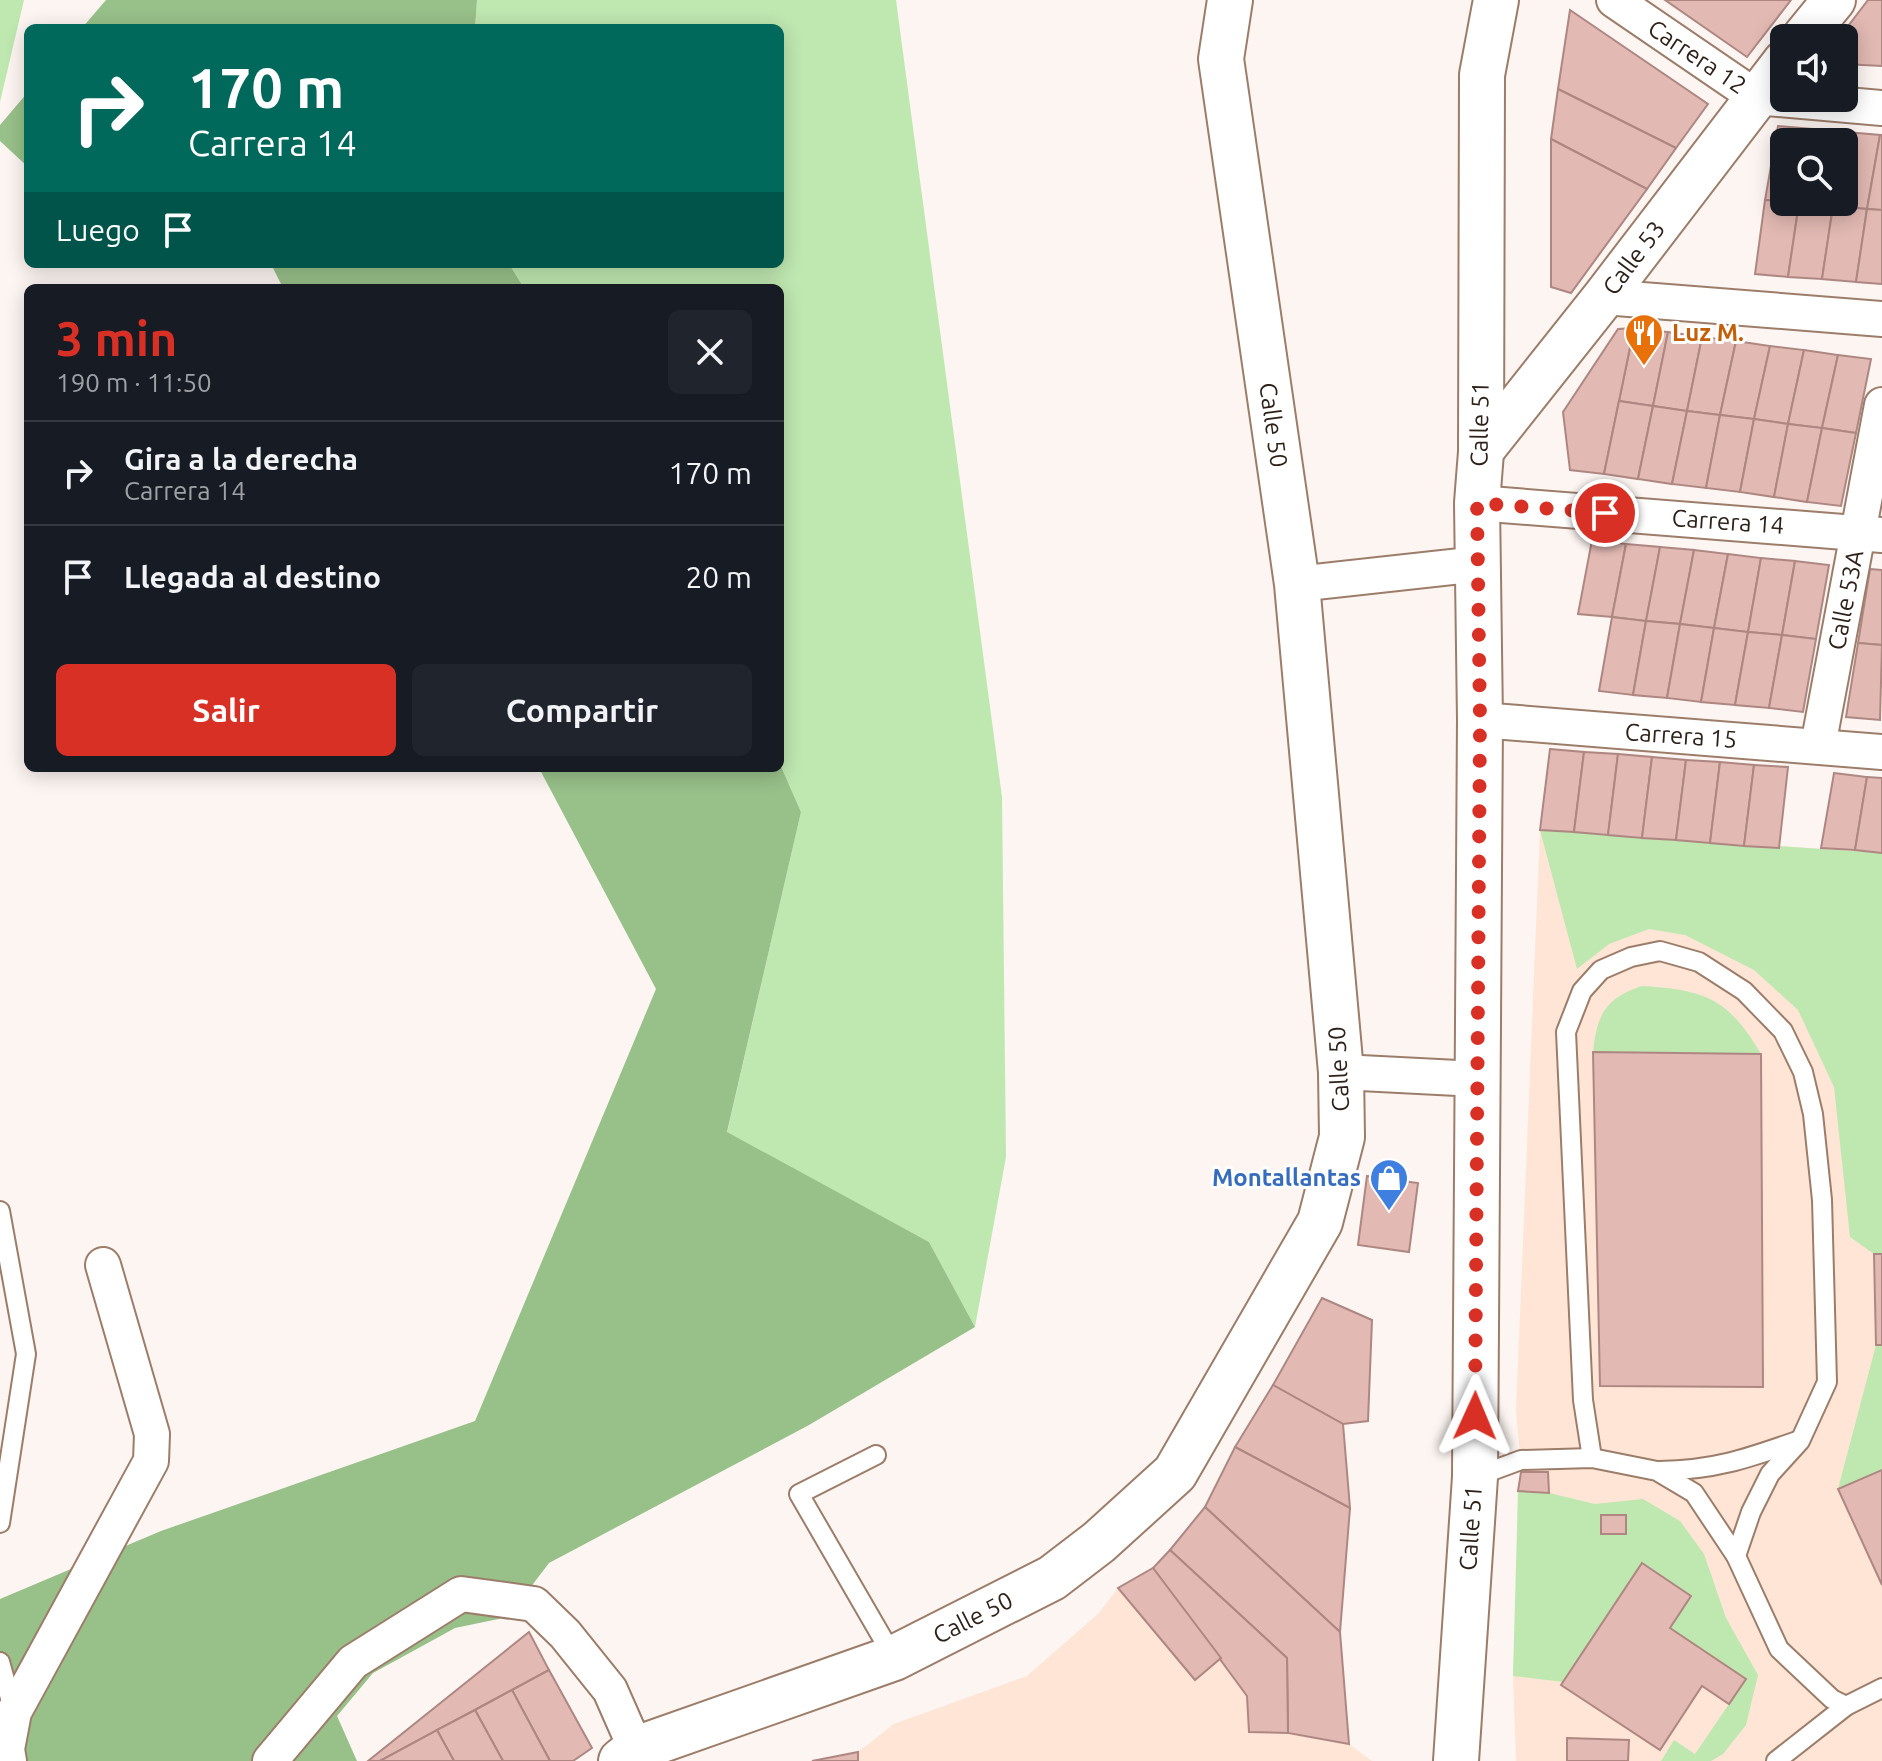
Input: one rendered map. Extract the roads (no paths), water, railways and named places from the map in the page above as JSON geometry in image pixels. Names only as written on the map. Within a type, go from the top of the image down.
[{"type":"main road","name":"Calle 50","points":[[628,1755],[894,1658],[1052,1578],[1099,1542],[1175,1473],[1320,1222],[1342,1137],[1341,1072],[1297,584],[1221,59],[1230,0]]},
{"type":"main road","name":"Calle 51","points":[[1456,1761],[1475,1477],[1480,720],[1477,503],[1481,452],[1482,75],[1496,0]]},
{"type":"street","name":"Carrera 12","points":[[1614,0],[1756,97],[1882,108]]},
{"type":"street","points":[[1814,24],[1834,0]]},
{"type":"street","name":"Calle 53","points":[[1481,452],[1770,80]]},
{"type":"street","points":[[1604,297],[1882,319]]},
{"type":"street","name":"Calle 53A","points":[[1818,746],[1870,534],[1882,405]]},
{"type":"street","name":"Carrera 14","points":[[1477,503],[1870,534]]},
{"type":"street","points":[[1297,584],[1479,564]]},
{"type":"street","name":"Carrera 15","points":[[1480,720],[1882,752]]},
{"type":"street","points":[[1341,1072],[1477,1079]]},
{"type":"street","points":[[9,1761],[7,1749],[14,1712],[151,1461],[152,1434],[103,1265]]},
{"type":"street","points":[[270,1761],[353,1662],[461,1594],[534,1604],[565,1634],[610,1690],[628,1755]]},
{"type":"lane","points":[[1592,1458],[1583,1400],[1566,1032],[1582,991],[1601,970],[1631,957],[1660,951],[1699,962],[1744,991],[1783,1031],[1803,1072],[1813,1114],[1822,1200],[1827,1382],[1800,1441],[1770,1474],[1751,1512],[1736,1556]]},
{"type":"lane","points":[[0,1211],[26,1354],[0,1523]]},
{"type":"lane","points":[[1475,1477],[1521,1460],[1592,1458],[1657,1471],[1701,1470],[1745,1460],[1800,1441]]},
{"type":"lane","points":[[876,1455],[799,1494],[894,1658]]},
{"type":"lane","points":[[1657,1471],[1694,1493],[1736,1556],[1779,1649],[1832,1699],[1846,1706]]},
{"type":"lane","points":[[0,1662],[14,1712]]},
{"type":"lane","points":[[1776,1761],[1846,1706],[1882,1688]]},
{"type":"place","name":"Luz M.","points":[[1644,367]]},
{"type":"place","name":"Montallantas","points":[[1389,1212]]}]
